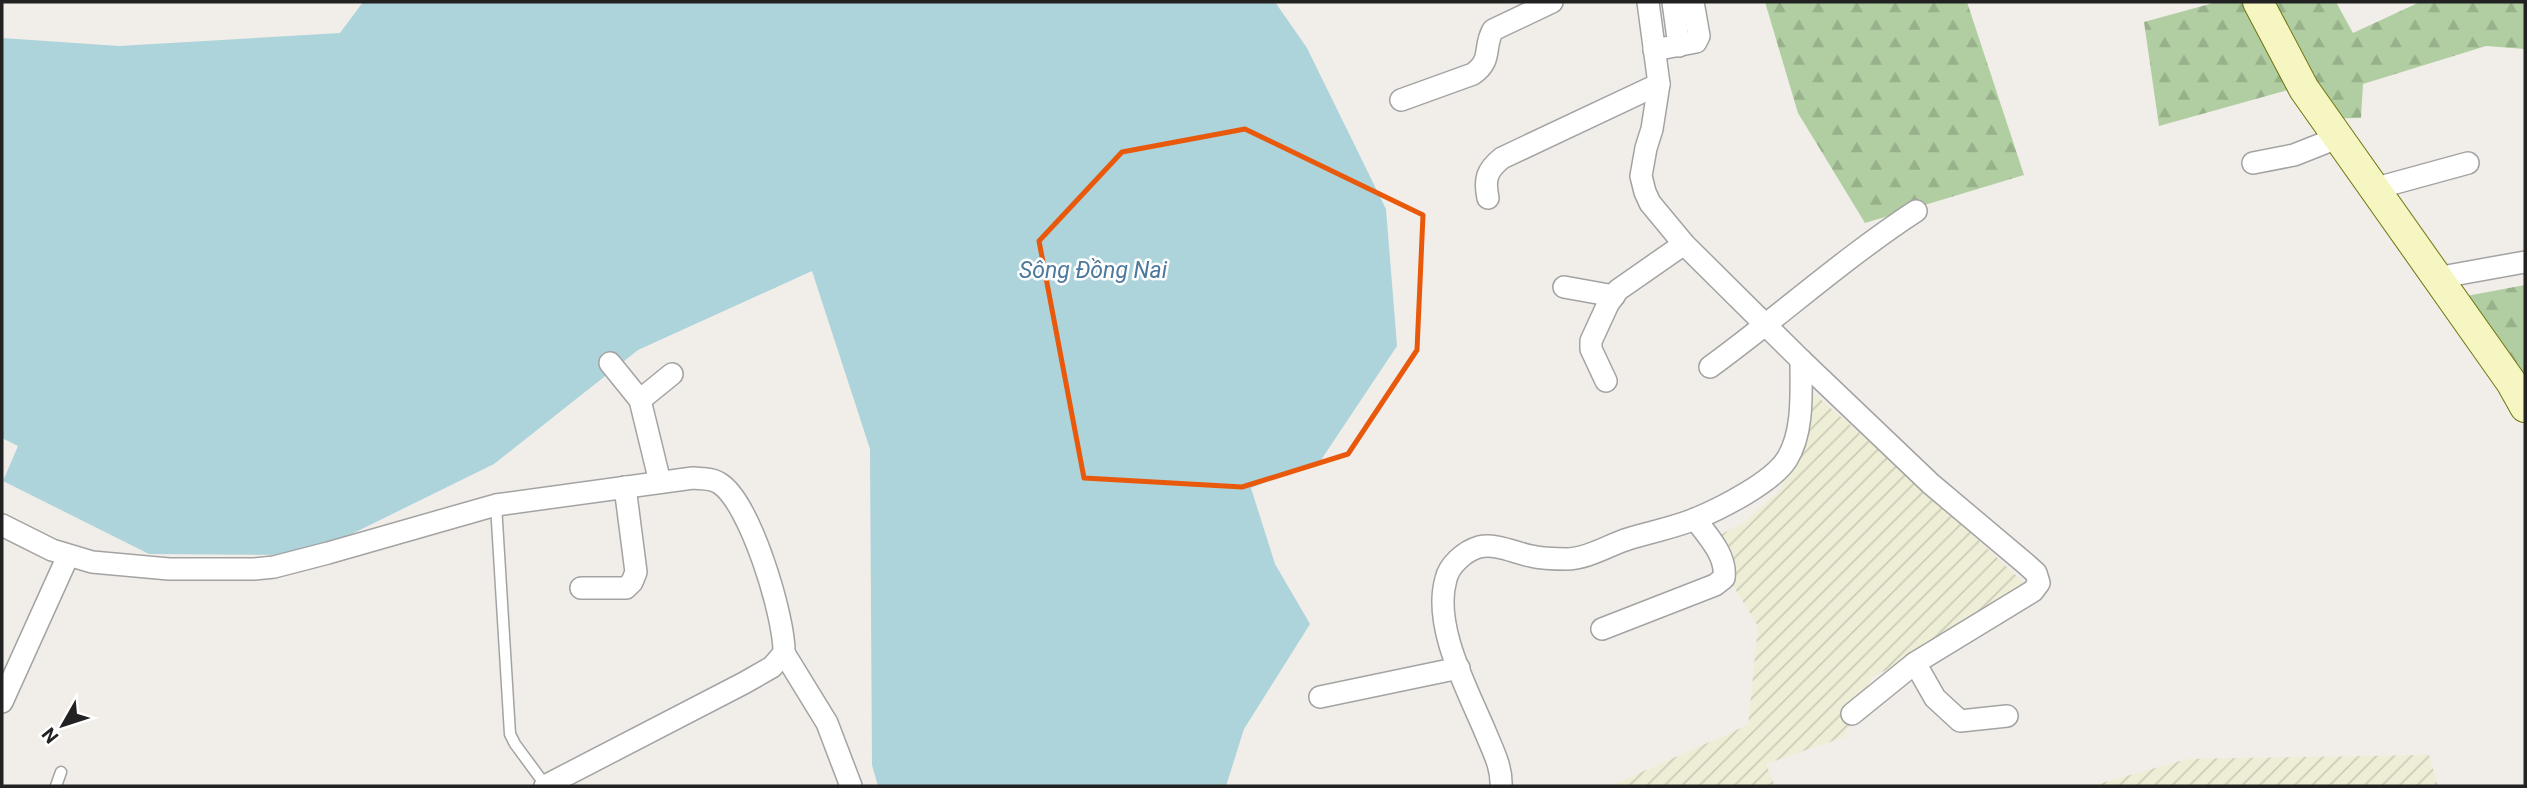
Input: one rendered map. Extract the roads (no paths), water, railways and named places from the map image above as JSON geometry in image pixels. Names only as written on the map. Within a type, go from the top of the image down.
[{"type":"main road","points":[[2258,2],[2304,89],[2511,382],[2525,407]]},
{"type":"street","points":[[1401,100],[1473,74],[1482,68],[1488,56],[1490,34],[1493,30],[1552,2]]},
{"type":"street","points":[[1648,2],[1659,84],[1641,176],[1650,203],[1684,244],[1766,326],[1931,484],[2036,573],[2039,583],[2033,591],[1915,663],[1852,714]]},
{"type":"street","points":[[1673,2],[1679,46]]},
{"type":"street","points":[[1654,50],[1696,42],[1699,36],[1693,2]]},
{"type":"street","points":[[1488,198],[1486,173],[1502,158],[1659,84]]},
{"type":"street","points":[[2253,163],[2294,155],[2337,138]]},
{"type":"street","points":[[2373,188],[2469,163]]},
{"type":"street","points":[[1710,367],[1766,326],[1878,236],[1916,211]]},
{"type":"street","points":[[1606,381],[1591,349],[1597,324],[1614,296],[1684,244]]},
{"type":"street","points":[[2436,278],[2525,262]]},
{"type":"street","points":[[1564,286],[1614,296]]},
{"type":"street","points":[[1501,786],[1500,767],[1447,632],[1443,607],[1446,578],[1452,566],[1478,547],[1493,547],[1531,556],[1572,559],[1695,519],[1757,487],[1788,459],[1795,441],[1801,404],[1801,360]]},
{"type":"street","points":[[610,363],[640,400],[660,482]]},
{"type":"street","points":[[640,400],[672,374]]},
{"type":"street","points":[[2,525],[68,556],[92,562],[169,569],[254,569],[274,567],[328,553],[496,505],[660,482],[709,479],[718,482],[730,492],[750,528],[772,590],[785,638],[784,653],[827,723],[851,786]]},
{"type":"street","points":[[581,588],[626,588],[632,582],[636,572],[625,487]]},
{"type":"street","points":[[1602,629],[1714,585],[1724,578],[1726,567],[1722,558],[1695,519]]},
{"type":"street","points":[[2,702],[68,556]]},
{"type":"street","points":[[546,786],[744,683],[772,667],[784,653]]},
{"type":"street","points":[[1915,663],[1935,698],[1960,721],[2007,716]]},
{"type":"street","points":[[1320,697],[1459,668]]},
{"type":"lane","points":[[496,505],[510,734],[546,786]]},
{"type":"lane","points":[[56,786],[61,772]]},
{"type":"water","name":"Sông Đồng Nai","points":[[363,2],[1275,2],[1307,48],[1386,209],[1397,346],[1321,460],[1251,488],[1275,564],[1310,624],[1244,729],[1226,786],[878,786],[872,765],[870,449],[812,271],[638,350],[494,464],[309,555],[149,554],[3,481],[18,446],[2,438],[2,38],[119,46],[340,33]]}]
